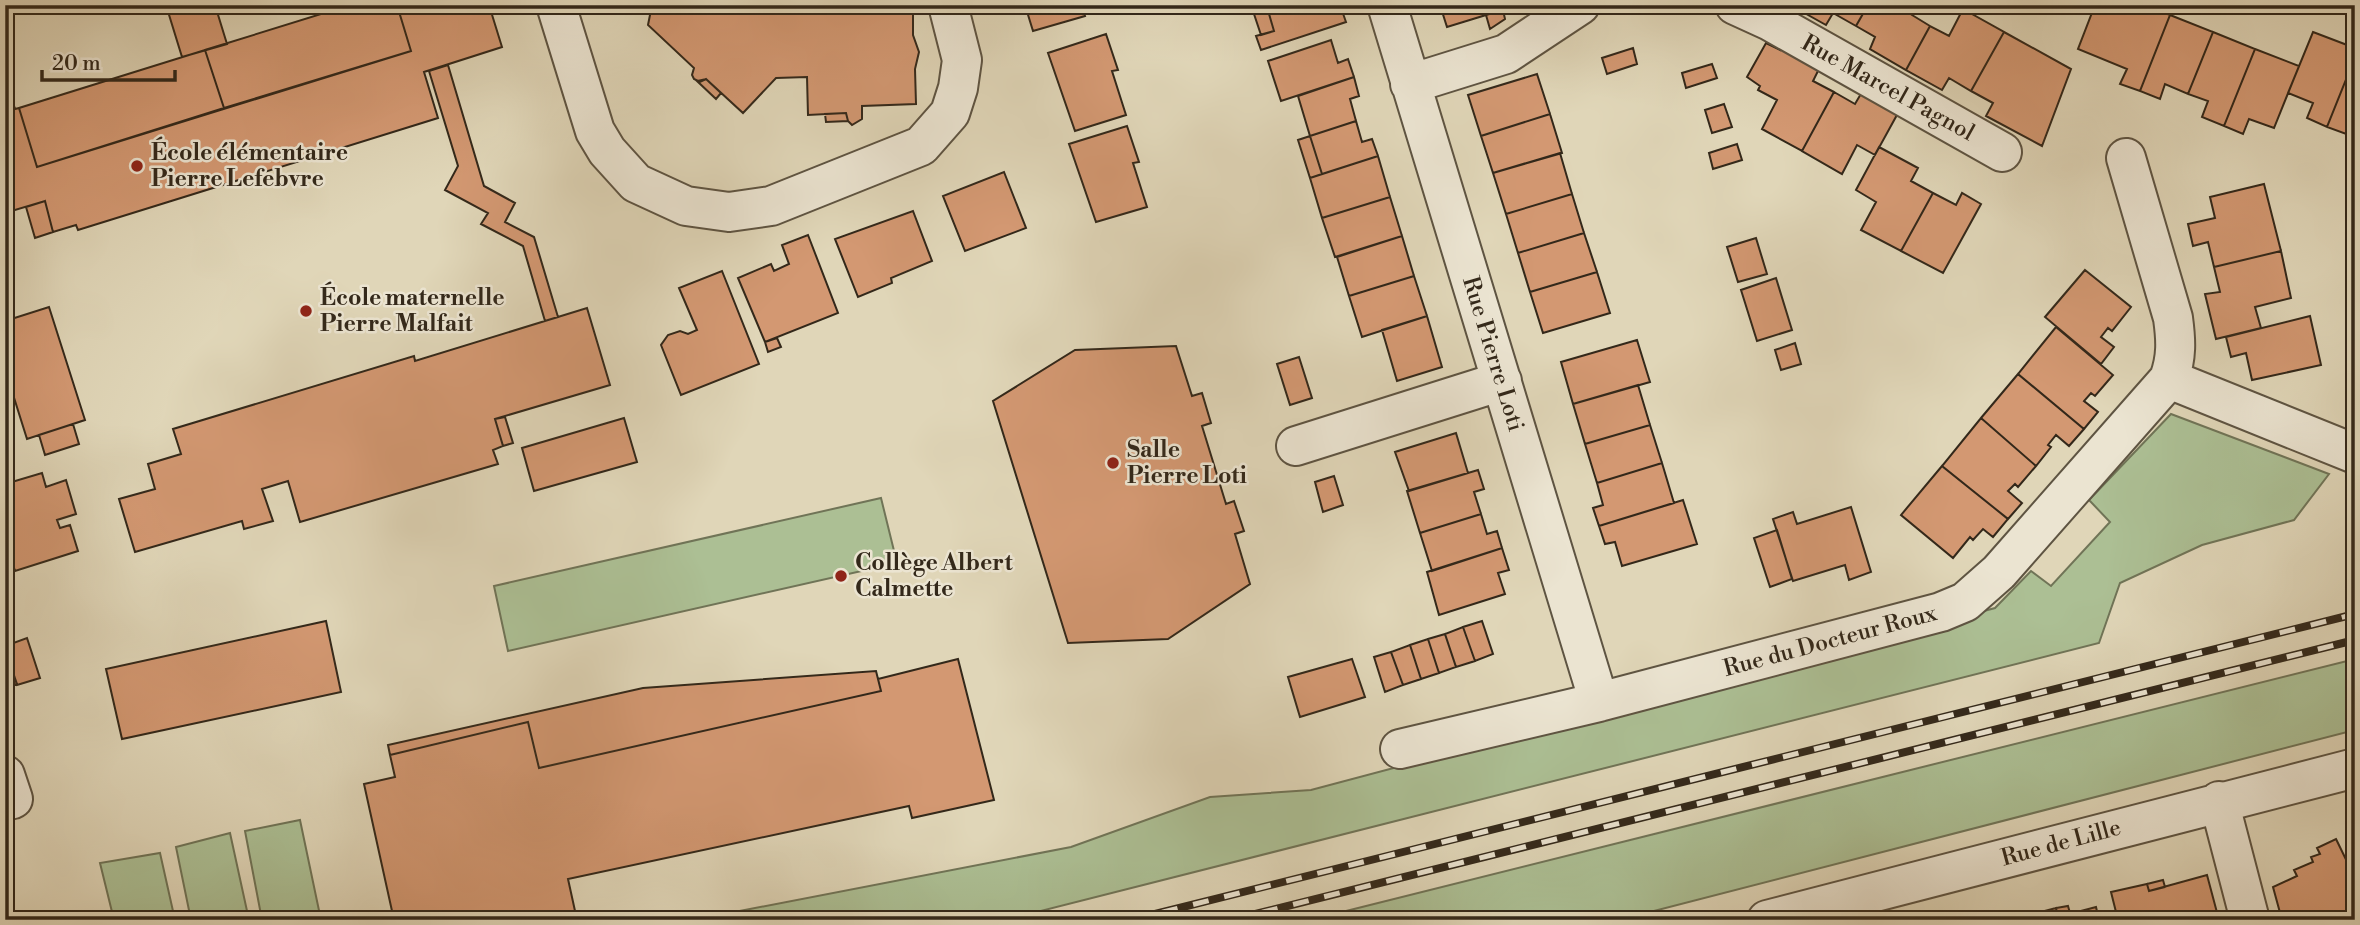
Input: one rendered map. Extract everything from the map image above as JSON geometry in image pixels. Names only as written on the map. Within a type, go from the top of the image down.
[{"type":"street","points":[[556,5],[595,131],[607,151],[636,183],[686,206],[729,212],[771,206],[921,146],[950,113],[958,88],[962,60],[948,5]]},
{"type":"street","name":"Rue Pierre Loti","points":[[1387,5],[1599,702]]},
{"type":"street","points":[[1410,84],[1506,54],[1580,5]]},
{"type":"street","name":"Rue Marcel Pagnol","points":[[1735,5],[1770,21],[2002,152]]},
{"type":"street","points":[[2126,158],[2173,318],[2176,351],[2169,379],[2355,454]]},
{"type":"street","name":"Rue du Docteur Roux","points":[[1400,749],[1599,702],[1941,612],[1965,602],[1999,572],[2169,379]]},
{"type":"street","points":[[1296,446],[1502,381]]},
{"type":"street","name":"Rue de Lille","points":[[1767,920],[2355,768]]},
{"type":"street","points":[[5,775],[13,799],[5,801]]},
{"type":"street","points":[[2219,801],[2250,920]]},
{"type":"green space","points":[[2171,414],[2329,474],[2294,520],[2202,545],[2120,583],[2099,643],[1005,920],[693,920],[1071,847],[1210,797],[1311,790],[1995,608],[2031,571],[2051,586],[2110,522],[2089,500]]},
{"type":"green space","points":[[881,498],[897,563],[508,651],[494,586]]},
{"type":"green space","points":[[2355,659],[2355,730],[1619,920],[1310,920]]},
{"type":"green space","points":[[300,820],[321,920],[262,920],[245,831]]},
{"type":"green space","points":[[230,833],[249,920],[191,920],[176,847]]},
{"type":"green space","points":[[160,853],[175,920],[114,920],[100,863]]},
{"type":"building","points":[[166,5],[215,5],[227,44],[182,57]]},
{"type":"building","points":[[350,5],[397,5],[411,51],[224,108],[205,50]]},
{"type":"building","points":[[397,5],[489,5],[502,47],[424,72],[438,118],[78,230],[76,225],[53,232],[45,201],[5,213],[5,77],[15,109],[19,108],[37,167],[411,51]]},
{"type":"building","points":[[652,5],[913,5],[913,35],[919,52],[915,69],[916,104],[862,106],[862,119],[852,125],[846,113],[808,115],[807,77],[776,78],[743,113],[706,79],[700,82],[694,79],[694,68],[648,25]]},
{"type":"building","points":[[1025,5],[1081,5],[1085,16],[1033,31]]},
{"type":"building","points":[[1251,5],[1340,5],[1346,22],[1261,50],[1256,36],[1274,31],[1267,7],[1253,11]]},
{"type":"building","points":[[1440,5],[1483,5],[1486,15],[1447,27]]},
{"type":"building","points":[[1483,5],[1501,5],[1503,10],[1486,15]]},
{"type":"building","points":[[1868,5],[1917,5],[1912,15],[1930,26],[1906,70],[1870,49],[1875,37],[1856,26]]},
{"type":"building","points":[[1868,5],[1856,26],[1833,13],[1826,25],[1792,6]]},
{"type":"building","points":[[2095,5],[2147,5],[2170,15],[2140,91],[2120,84],[2127,69],[2078,49]]},
{"type":"building","points":[[1267,7],[1274,31],[1261,35],[1253,11]]},
{"type":"building","points":[[1963,9],[2004,32],[1971,91],[1949,78],[1942,90],[1906,70],[1930,26],[1949,36]]},
{"type":"building","points":[[1503,10],[1505,19],[1490,29],[1486,15]]},
{"type":"building","points":[[2170,15],[2213,32],[2188,94],[2165,84],[2160,99],[2140,91]]},
{"type":"building","points":[[2004,32],[2071,69],[2042,146],[1986,116],[1993,103],[1971,91]]},
{"type":"building","points":[[2213,32],[2255,49],[2224,126],[2202,117],[2208,101],[2188,94]]},
{"type":"building","points":[[2313,32],[2355,48],[2355,57],[2327,127],[2307,118],[2313,103],[2288,93]]},
{"type":"building","points":[[1106,34],[1118,70],[1112,71],[1126,115],[1075,131],[1048,53]]},
{"type":"building","points":[[1331,40],[1338,63],[1348,59],[1354,77],[1281,101],[1268,61]]},
{"type":"building","points":[[1766,43],[1780,50],[1781,47],[1819,69],[1813,81],[1834,92],[1802,151],[1762,129],[1777,100],[1758,90],[1760,86],[1747,77]]},
{"type":"building","points":[[1633,48],[1637,64],[1607,74],[1602,58]]},
{"type":"building","points":[[2255,49],[2299,66],[2274,128],[2249,119],[2243,134],[2224,126]]},
{"type":"building","points":[[205,50],[224,108],[37,167],[19,108]]},
{"type":"building","points":[[2355,57],[2355,120],[2349,135],[2327,127]]},
{"type":"building","points":[[1712,64],[1717,78],[1686,88],[1682,73]]},
{"type":"building","points":[[448,65],[484,186],[515,203],[505,222],[534,237],[558,317],[545,321],[523,246],[481,224],[488,213],[445,190],[458,166],[429,71]]},
{"type":"building","points":[[1537,74],[1550,114],[1481,136],[1468,95]]},
{"type":"building","points":[[1354,77],[1359,96],[1350,99],[1356,121],[1310,136],[1298,96]]},
{"type":"building","points":[[706,79],[721,93],[716,99],[697,81]]},
{"type":"building","points":[[1834,92],[1855,104],[1862,92],[1898,113],[1875,155],[1857,145],[1842,174],[1802,151]]},
{"type":"building","points":[[1724,104],[1732,127],[1712,133],[1705,110]]},
{"type":"building","points":[[846,113],[848,121],[826,122],[825,114]]},
{"type":"building","points":[[1550,114],[1562,153],[1493,173],[1481,136]]},
{"type":"building","points":[[1356,121],[1362,142],[1372,139],[1378,156],[1322,174],[1310,136]]},
{"type":"building","points":[[1127,126],[1139,162],[1133,163],[1147,207],[1096,222],[1069,144]]},
{"type":"building","points":[[1310,136],[1322,174],[1310,178],[1298,140]]},
{"type":"building","points":[[1737,144],[1742,160],[1713,169],[1709,153]]},
{"type":"building","points":[[1879,147],[1918,168],[1911,181],[1933,193],[1901,251],[1861,230],[1876,202],[1856,190]]},
{"type":"building","points":[[1560,153],[1572,194],[1506,214],[1493,173]]},
{"type":"building","points":[[1378,156],[1390,197],[1322,218],[1310,178]]},
{"type":"building","points":[[1004,172],[1026,228],[965,251],[943,196]]},
{"type":"building","points":[[2264,184],[2281,251],[2214,267],[2208,242],[2193,246],[2188,224],[2215,218],[2210,197]]},
{"type":"building","points":[[1933,193],[1956,205],[1962,193],[1981,204],[1943,273],[1901,251]]},
{"type":"building","points":[[1572,194],[1584,233],[1518,253],[1506,214]]},
{"type":"building","points":[[1390,197],[1402,236],[1335,257],[1322,218]]},
{"type":"building","points":[[45,201],[53,232],[35,238],[26,207]]},
{"type":"building","points":[[913,211],[932,261],[891,278],[892,283],[858,297],[835,239]]},
{"type":"building","points":[[1584,233],[1597,272],[1530,292],[1518,253]]},
{"type":"building","points":[[808,235],[838,313],[765,342],[738,278],[771,264],[774,271],[789,264],[782,245]]},
{"type":"building","points":[[1402,236],[1414,276],[1349,296],[1337,257]]},
{"type":"building","points":[[1756,238],[1767,274],[1738,282],[1727,247]]},
{"type":"building","points":[[2281,251],[2291,298],[2255,307],[2261,328],[2216,339],[2205,294],[2220,292],[2214,267]]},
{"type":"building","points":[[2085,270],[2131,307],[2112,331],[2108,328],[2101,337],[2114,347],[2101,364],[2045,317]]},
{"type":"building","points":[[722,271],[759,364],[681,395],[661,345],[668,335],[680,331],[688,334],[697,330],[679,288]]},
{"type":"building","points":[[1597,272],[1610,313],[1543,333],[1530,292]]},
{"type":"building","points":[[1414,276],[1427,316],[1362,337],[1349,296]]},
{"type":"building","points":[[1776,278],[1792,330],[1757,341],[1741,290]]},
{"type":"building","points":[[49,307],[85,420],[27,439],[5,369],[5,321]]},
{"type":"building","points":[[587,308],[610,385],[495,419],[503,446],[493,450],[498,464],[300,522],[288,481],[262,489],[273,521],[244,529],[242,521],[135,552],[119,499],[155,489],[148,464],[181,454],[173,429],[414,356],[415,361]]},
{"type":"building","points":[[1427,316],[1442,367],[1397,381],[1382,330]]},
{"type":"building","points":[[2310,316],[2321,365],[2252,380],[2246,353],[2231,357],[2226,337]]},
{"type":"building","points":[[2056,327],[2113,375],[2095,396],[2091,393],[2084,401],[2098,412],[2084,429],[2018,374]]},
{"type":"building","points":[[777,338],[781,347],[768,352],[765,342]]},
{"type":"building","points":[[1637,340],[1650,382],[1573,404],[1561,362]]},
{"type":"building","points":[[1795,343],[1801,364],[1781,370],[1775,350]]},
{"type":"building","name":"Salle Pierre Loti","points":[[1176,346],[1192,396],[1202,393],[1211,423],[1202,426],[1226,504],[1234,501],[1244,531],[1235,534],[1250,584],[1168,639],[1068,643],[993,401],[1075,350]]},
{"type":"building","points":[[1299,357],[1312,398],[1290,405],[1277,364]]},
{"type":"building","points":[[2018,374],[2084,429],[2069,446],[2056,435],[2048,445],[2051,447],[2036,466],[1981,418]]},
{"type":"building","points":[[1638,385],[1650,425],[1585,444],[1573,404]]},
{"type":"building","points":[[505,417],[513,443],[503,446],[495,419]]},
{"type":"building","points":[[624,418],[637,462],[534,491],[522,448]]},
{"type":"building","points":[[1981,418],[2036,466],[2018,487],[2015,484],[2008,491],[2022,503],[2008,519],[1942,466]]},
{"type":"building","points":[[73,424],[79,444],[45,455],[39,435]]},
{"type":"building","points":[[1650,425],[1662,463],[1597,483],[1585,444]]},
{"type":"building","points":[[1456,433],[1468,473],[1409,491],[1395,452]]},
{"type":"building","points":[[1662,463],[1674,503],[1599,526],[1593,508],[1603,505],[1597,483]]},
{"type":"building","points":[[1942,466],[2008,519],[1993,537],[1983,529],[1973,540],[1970,537],[1953,558],[1901,515]]},
{"type":"building","points":[[1478,470],[1484,489],[1474,492],[1481,514],[1420,533],[1407,491]]},
{"type":"building","points":[[42,473],[46,487],[66,480],[76,514],[57,520],[60,528],[70,525],[78,551],[15,571],[5,539],[5,484]]},
{"type":"building","points":[[1334,476],[1343,505],[1323,512],[1315,482]]},
{"type":"building","points":[[1683,500],[1697,544],[1622,566],[1615,542],[1605,544],[1599,526]]},
{"type":"building","points":[[1851,507],[1871,572],[1849,580],[1845,565],[1793,581],[1773,519],[1793,512],[1797,524]]},
{"type":"building","points":[[1481,514],[1487,534],[1497,531],[1502,548],[1432,571],[1420,533]]},
{"type":"building","points":[[1777,530],[1792,579],[1770,587],[1754,538]]},
{"type":"building","points":[[1502,548],[1509,570],[1498,573],[1505,594],[1439,615],[1427,572]]},
{"type":"building","points":[[326,621],[341,692],[122,739],[106,669]]},
{"type":"building","points":[[1482,621],[1493,654],[1475,661],[1463,627]]},
{"type":"building","points":[[1463,627],[1475,661],[1456,667],[1445,634]]},
{"type":"building","points":[[1445,634],[1456,667],[1439,673],[1428,639]]},
{"type":"building","points":[[27,638],[40,678],[17,685],[5,646]]},
{"type":"building","points":[[1428,639],[1439,673],[1421,679],[1410,645]]},
{"type":"building","points":[[1410,645],[1421,679],[1403,685],[1391,652]]},
{"type":"building","points":[[5,650],[17,684],[5,687]]},
{"type":"building","points":[[1391,652],[1403,685],[1385,692],[1374,657]]},
{"type":"building","points":[[958,659],[994,800],[912,818],[909,806],[568,879],[577,920],[394,920],[364,784],[395,777],[390,755],[528,722],[539,768],[881,691],[878,679]]},
{"type":"building","points":[[1352,659],[1365,697],[1300,717],[1288,677]]},
{"type":"building","points":[[876,671],[881,691],[539,768],[528,722],[390,755],[388,745],[643,688]]},
{"type":"building","points":[[2336,839],[2355,878],[2355,907],[2329,920],[2282,920],[2273,887],[2297,876],[2294,870],[2313,862],[2311,857],[2320,854],[2317,848]]},
{"type":"building","points":[[2207,875],[2219,920],[2118,920],[2111,892],[2147,884],[2149,891]]},
{"type":"building","points":[[2163,880],[2165,887],[2149,891],[2147,884]]},
{"type":"building","points":[[2068,906],[2070,913],[2058,917],[2056,908]]},
{"type":"building","points":[[2096,907],[2099,920],[2031,920],[2029,915],[2056,908],[2058,917]]},
{"type":"railway","points":[[1131,920],[2355,614]]},
{"type":"railway","points":[[1231,920],[2355,640]]},
{"type":"place","name":"École élémentaire Pierre Lefebvre","points":[[137,166]]},
{"type":"place","name":"École maternelle Pierre Malfait","points":[[306,311]]},
{"type":"place","name":"Salle Pierre Loti","points":[[1113,463]]},
{"type":"place","name":"Collège Albert Calmette","points":[[841,576]]}]
